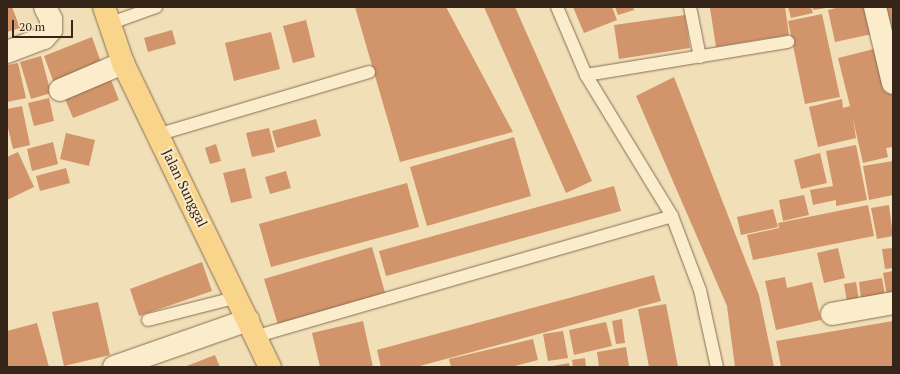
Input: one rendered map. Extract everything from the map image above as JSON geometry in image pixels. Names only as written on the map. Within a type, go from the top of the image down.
[{"type":"main road","name":"Jalan Sunggal","points":[[107,15],[123,62],[160,134],[253,328],[270,367]]},
{"type":"street","points":[[7,52],[44,38],[51,30],[51,19],[45,7]]},
{"type":"street","points":[[875,7],[893,83]]},
{"type":"street","points":[[60,90],[123,62]]},
{"type":"street","points":[[832,314],[893,302]]},
{"type":"street","points":[[114,367],[253,328]]},
{"type":"lane","points":[[107,15],[156,7]]},
{"type":"lane","points":[[557,7],[586,75],[672,216],[700,290],[718,367]]},
{"type":"lane","points":[[690,7],[700,57]]},
{"type":"lane","points":[[586,75],[788,42]]},
{"type":"lane","points":[[160,134],[369,72]]},
{"type":"lane","points":[[253,328],[672,216]]},
{"type":"lane","points":[[148,320],[238,297]]},
{"type":"building","points":[[7,7],[12,7],[20,28],[7,32]]},
{"type":"building","points":[[355,7],[446,7],[513,132],[400,162]]},
{"type":"building","points":[[484,7],[515,7],[592,181],[566,193]]},
{"type":"building","points":[[573,7],[612,7],[617,20],[584,33]]},
{"type":"building","points":[[615,7],[633,7],[634,10],[618,15]]},
{"type":"building","points":[[785,7],[789,35],[716,47],[710,8]]},
{"type":"building","points":[[788,7],[811,7],[813,13],[791,18]]},
{"type":"building","points":[[813,7],[826,7],[826,8],[813,10]]},
{"type":"building","points":[[840,7],[872,7],[877,33],[835,42],[828,10]]},
{"type":"building","points":[[883,7],[893,7],[893,38]]},
{"type":"building","points":[[822,14],[840,97],[805,104],[788,21]]},
{"type":"building","points":[[685,15],[690,48],[619,59],[614,25]]},
{"type":"building","points":[[306,20],[315,57],[293,63],[283,26]]},
{"type":"building","points":[[172,30],[176,44],[148,52],[144,38]]},
{"type":"building","points":[[271,32],[280,69],[234,81],[225,43]]},
{"type":"building","points":[[92,37],[103,68],[55,86],[44,56]]},
{"type":"building","points":[[882,47],[893,94],[893,147],[886,148],[888,157],[863,163],[853,119],[856,138],[818,147],[809,107],[842,99],[843,108],[850,106],[838,58]]},
{"type":"building","points":[[41,56],[51,93],[31,99],[20,62]]},
{"type":"building","points":[[18,63],[26,98],[7,102],[7,65]]},
{"type":"building","points":[[109,75],[119,100],[73,118],[63,94]]},
{"type":"building","points":[[674,77],[759,295],[774,367],[735,367],[727,306],[636,96]]},
{"type":"building","points":[[49,98],[54,121],[34,126],[28,103]]},
{"type":"building","points":[[22,106],[30,145],[13,149],[7,124],[7,109]]},
{"type":"building","points":[[316,119],[321,136],[277,148],[272,131]]},
{"type":"building","points":[[269,128],[275,152],[252,157],[246,133]]},
{"type":"building","points":[[66,133],[95,140],[89,166],[60,159]]},
{"type":"building","points":[[514,137],[531,196],[427,226],[410,167]]},
{"type":"building","points":[[53,142],[58,164],[32,171],[27,149]]},
{"type":"building","points":[[216,144],[221,161],[210,164],[205,148]]},
{"type":"building","points":[[856,145],[867,200],[836,206],[836,200],[813,205],[810,190],[833,186],[826,151]]},
{"type":"building","points":[[18,152],[34,187],[7,200],[7,157]]},
{"type":"building","points":[[820,153],[827,183],[801,189],[794,160]]},
{"type":"building","points":[[893,161],[893,195],[869,200],[863,166]]},
{"type":"building","points":[[66,168],[70,183],[40,191],[36,176]]},
{"type":"building","points":[[245,168],[252,198],[231,203],[223,173]]},
{"type":"building","points":[[286,171],[291,188],[270,194],[265,177]]},
{"type":"building","points":[[407,183],[419,227],[271,267],[259,224]]},
{"type":"building","points":[[614,186],[621,211],[386,276],[379,251]]},
{"type":"building","points":[[804,195],[809,215],[783,221],[779,200]]},
{"type":"building","points":[[868,205],[874,236],[753,260],[747,235],[779,228],[778,223]]},
{"type":"building","points":[[889,205],[893,236],[877,239],[871,208]]},
{"type":"building","points":[[773,209],[778,227],[741,235],[737,217]]},
{"type":"building","points":[[372,247],[386,296],[279,328],[264,279]]},
{"type":"building","points":[[838,248],[845,278],[824,283],[817,253]]},
{"type":"building","points":[[893,248],[893,268],[885,269],[882,249]]},
{"type":"building","points":[[202,262],[212,291],[139,316],[130,289]]},
{"type":"building","points":[[893,271],[893,300],[888,301],[883,273]]},
{"type":"building","points":[[654,275],[661,301],[416,367],[381,367],[377,350]]},
{"type":"building","points":[[785,277],[787,288],[812,282],[821,320],[776,330],[765,281]]},
{"type":"building","points":[[882,278],[885,295],[861,299],[859,282]]},
{"type":"building","points":[[856,282],[859,300],[847,302],[844,284]]},
{"type":"building","points":[[98,302],[110,355],[64,366],[52,312]]},
{"type":"building","points":[[666,304],[678,367],[649,367],[638,309]]},
{"type":"building","points":[[622,319],[625,343],[616,344],[612,321]]},
{"type":"building","points":[[363,321],[373,367],[320,367],[312,333]]},
{"type":"building","points":[[893,321],[893,366],[781,367],[776,341]]},
{"type":"building","points":[[606,322],[612,346],[574,355],[569,330]]},
{"type":"building","points":[[37,323],[49,367],[7,367],[7,331]]},
{"type":"building","points":[[563,331],[568,358],[548,361],[543,334]]},
{"type":"building","points":[[533,339],[538,360],[511,367],[451,367],[449,359]]},
{"type":"building","points":[[626,347],[629,366],[599,367],[597,352]]},
{"type":"building","points":[[215,355],[220,367],[184,367]]},
{"type":"building","points":[[585,358],[586,367],[573,367],[572,360]]},
{"type":"building","points":[[569,363],[570,367],[553,367],[553,366]]}]
